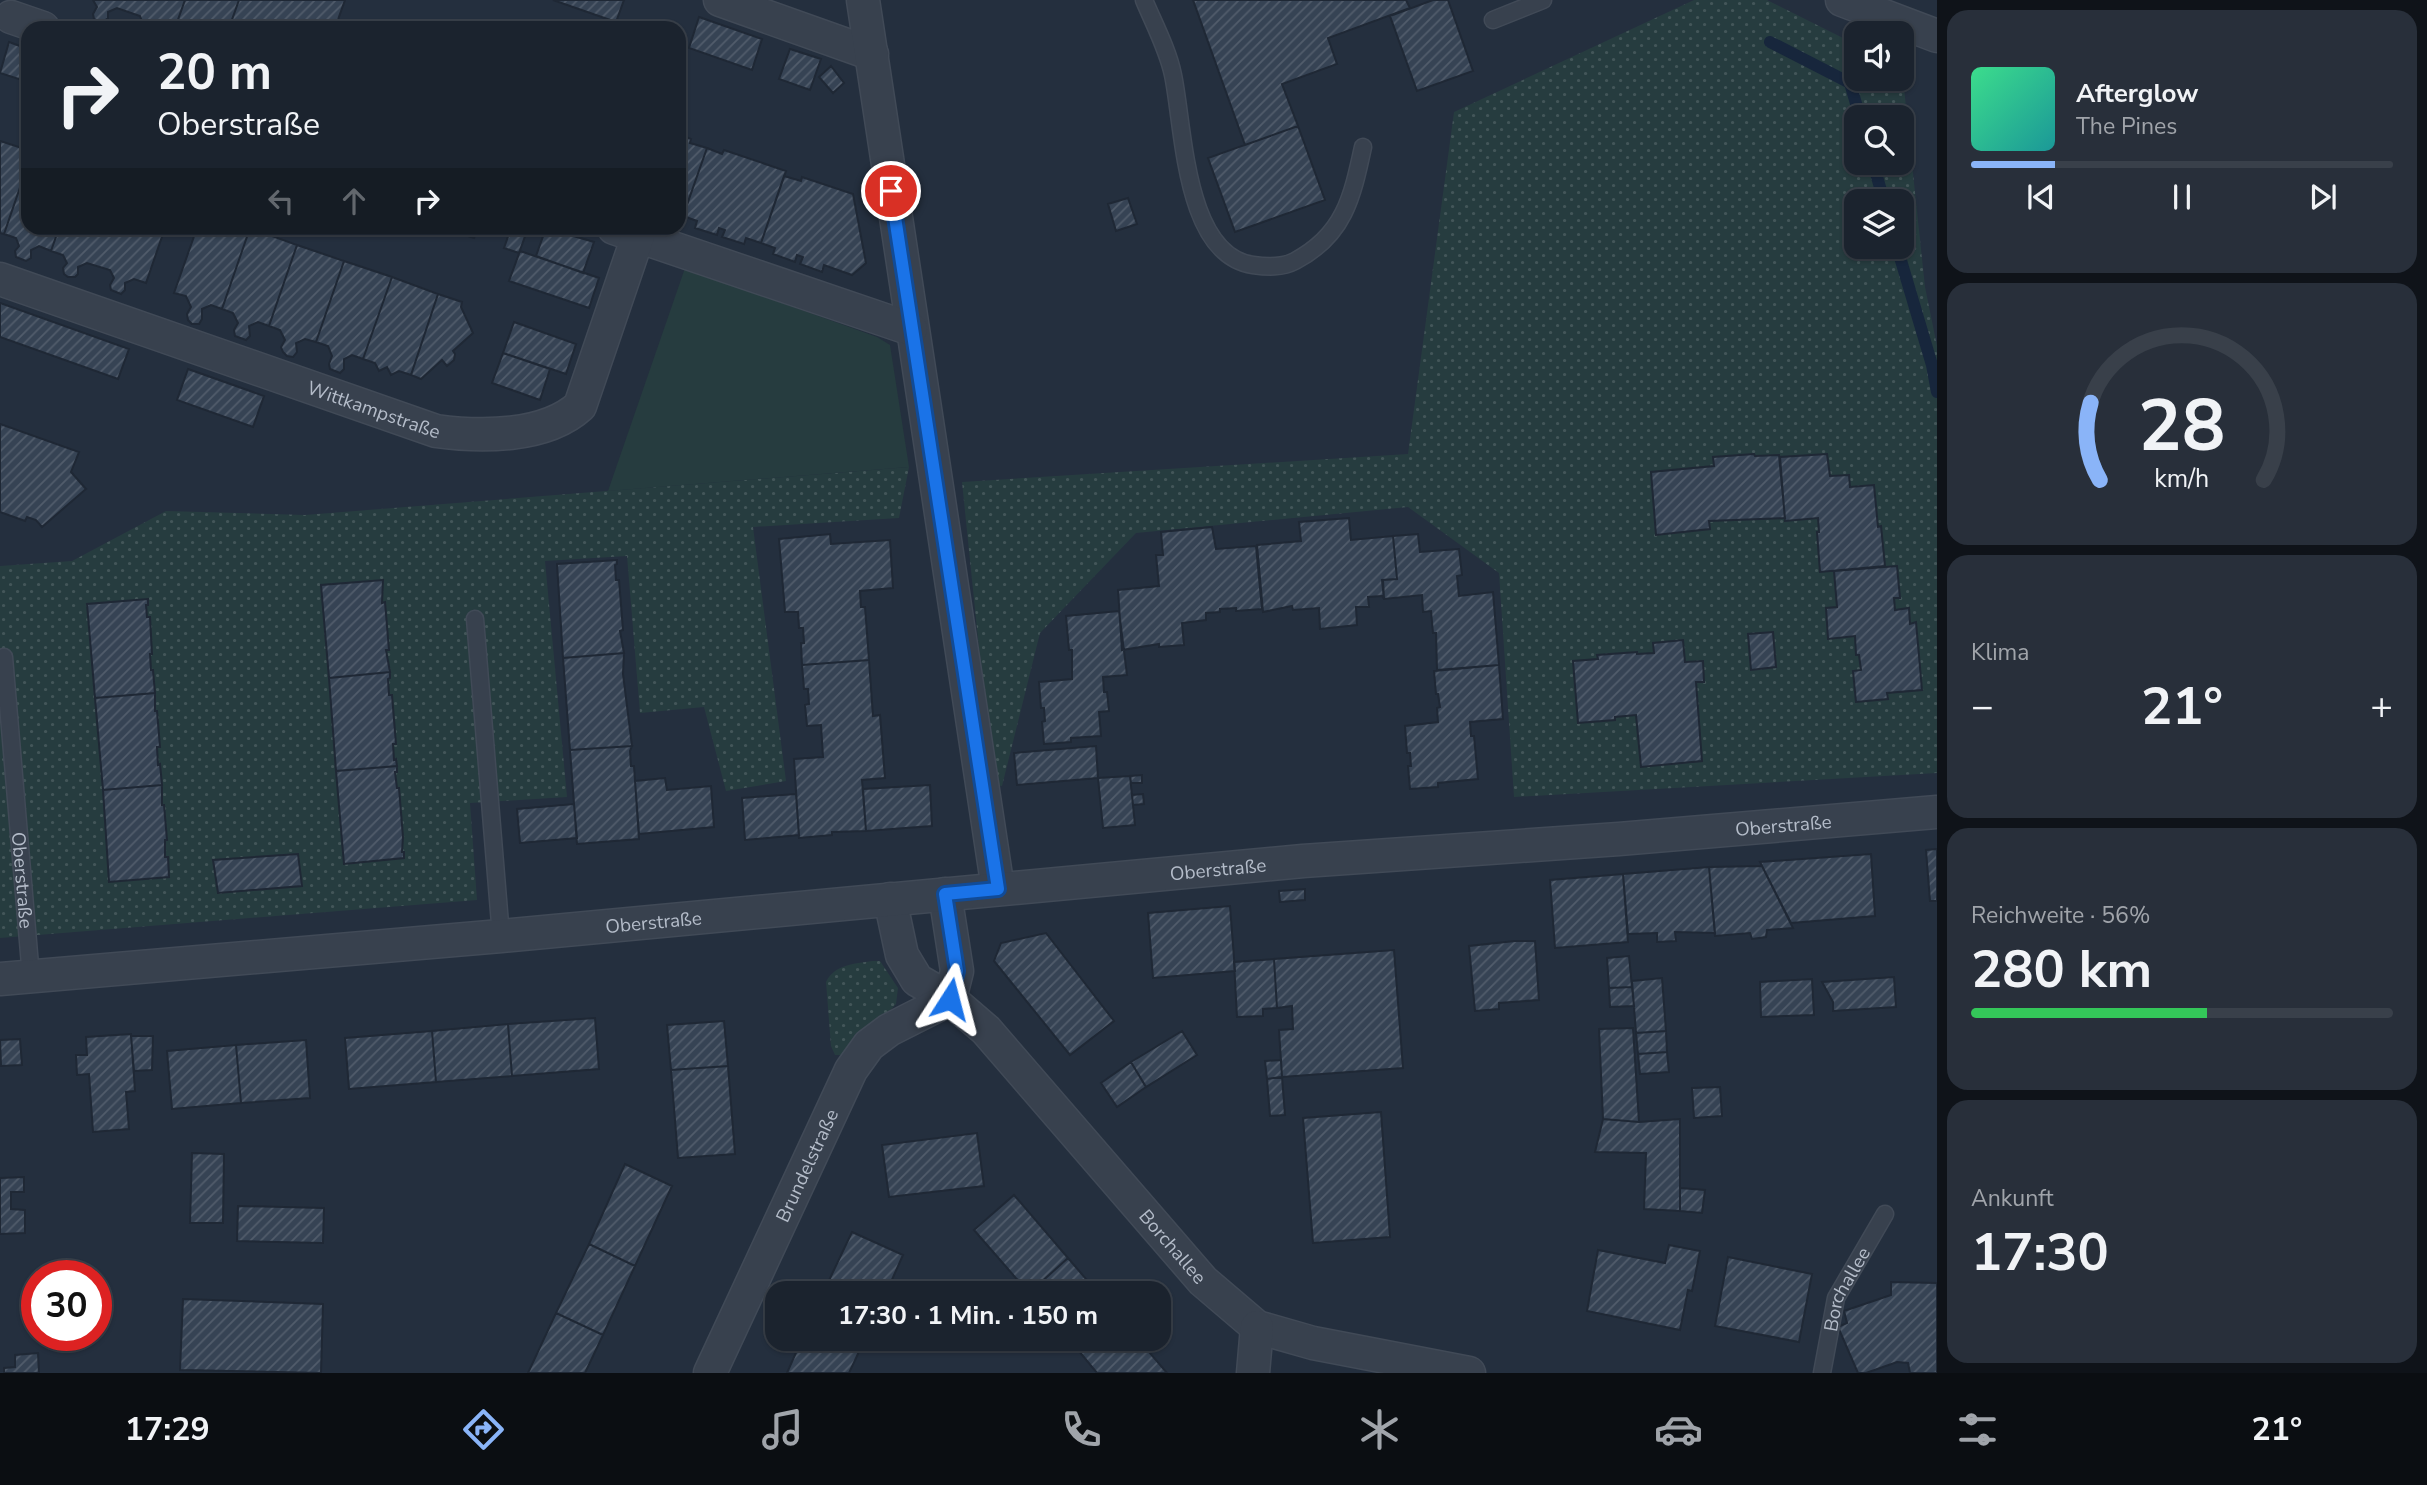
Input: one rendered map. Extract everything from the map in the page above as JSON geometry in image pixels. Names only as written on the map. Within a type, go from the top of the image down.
[{"type":"street","points":[[720,0],[872,54]]},
{"type":"street","points":[[863,0],[998,889]]},
{"type":"street","points":[[1842,0],[1937,36]]},
{"type":"street","points":[[9,10],[30,21]]},
{"type":"street","name":"Wittkampstraße","points":[[0,279],[436,431],[469,435],[542,427],[569,416],[580,406],[625,235]]},
{"type":"street","name":"Wittkampstraße","points":[[635,235],[911,328]]},
{"type":"street","name":"Oberstraße","points":[[0,979],[501,936],[1303,861],[1619,839],[1937,812]]},
{"type":"street","points":[[945,894],[957,971],[950,999]]},
{"type":"street","name":"Borchallee","points":[[890,899],[902,955],[917,980],[950,999],[986,1030],[1203,1281],[1257,1327],[1312,1343],[1469,1373]]},
{"type":"street","name":"Brundelstraße","points":[[710,1373],[851,1070],[869,1045],[889,1030],[950,999]]},
{"type":"street","points":[[1253,1373],[1257,1327]]},
{"type":"lane","points":[[1144,0],[1173,72],[1185,162],[1204,224],[1222,250],[1244,264],[1271,268],[1292,263],[1314,249],[1339,224],[1353,194],[1363,147]]},
{"type":"lane","points":[[1493,20],[1544,0]]},
{"type":"lane","points":[[475,619],[501,936]]},
{"type":"lane","name":"Oberstraße","points":[[4,657],[31,977]]},
{"type":"lane","name":"Borchallee","points":[[1822,1373],[1836,1298],[1885,1214]]},
{"type":"green space","points":[[1694,0],[1767,0],[1844,38],[1844,91],[1904,91],[1906,105],[1844,105],[1844,175],[1913,175],[1925,287],[1937,346],[1937,773],[1514,797],[1499,573],[1408,507],[1136,533],[1040,633],[1002,786],[993,785],[962,482],[1408,454],[1454,112]]},
{"type":"green space","points":[[685,268],[877,337],[890,345],[909,467],[608,491]]},
{"type":"green space","points":[[909,467],[899,518],[753,527],[786,781],[726,791],[704,707],[640,713],[627,556],[545,561],[567,797],[470,803],[477,900],[0,938],[0,566],[72,561],[166,511],[305,515]]},
{"type":"green space","points":[[880,961],[898,988],[896,1004],[888,1013],[869,1025],[842,1055],[835,1055],[831,1046],[826,982],[840,968]]},
{"type":"building","points":[[93,0],[185,0],[178,21],[142,21],[140,16],[117,8],[108,12],[108,18],[104,21],[98,21],[93,14],[97,7]]},
{"type":"building","points":[[185,0],[239,0],[232,21],[178,21]]},
{"type":"building","points":[[239,0],[345,0],[338,21],[232,21]]},
{"type":"building","points":[[553,0],[624,0],[616,21]]},
{"type":"building","points":[[1193,0],[1406,0],[1410,8],[1328,38],[1337,64],[1282,84],[1298,126],[1245,145]]},
{"type":"building","points":[[1433,0],[1448,0],[1473,71],[1417,91],[1390,16]]},
{"type":"building","points":[[699,17],[762,39],[752,70],[689,48]]},
{"type":"building","points":[[9,42],[21,46],[21,80],[0,73]]},
{"type":"building","points":[[790,49],[821,59],[810,90],[779,79]]},
{"type":"building","points":[[831,66],[844,83],[833,93],[819,77]]},
{"type":"building","points":[[1298,126],[1325,200],[1235,232],[1208,158]]},
{"type":"building","points":[[686,137],[691,139],[690,143],[707,148],[686,208]]},
{"type":"building","points":[[0,141],[21,148],[21,184],[4,234],[0,233]]},
{"type":"building","points":[[707,148],[722,154],[724,150],[786,171],[761,243],[746,238],[744,244],[722,237],[725,230],[719,228],[717,235],[695,228],[697,221],[686,217],[686,208]]},
{"type":"building","points":[[784,176],[801,181],[802,177],[853,194],[866,263],[852,275],[824,265],[822,272],[800,264],[803,257],[797,255],[795,262],[773,254],[775,248],[761,243]]},
{"type":"building","points":[[21,184],[21,235],[57,235],[51,251],[39,246],[31,250],[31,258],[26,261],[16,257],[15,251],[19,246],[16,238],[4,234]]},
{"type":"building","points":[[1128,198],[1137,224],[1116,231],[1108,204]]},
{"type":"building","points":[[57,235],[163,235],[146,283],[134,279],[125,283],[125,290],[121,294],[111,290],[110,285],[114,278],[110,270],[87,263],[78,267],[75,277],[68,277],[64,274],[63,268],[67,263],[63,255],[51,251]]},
{"type":"building","points":[[195,235],[248,235],[222,309],[211,305],[202,309],[199,324],[192,324],[188,320],[187,314],[191,307],[186,296],[174,293]]},
{"type":"building","points":[[248,235],[269,235],[297,245],[269,326],[258,322],[249,326],[250,336],[246,340],[235,336],[234,330],[238,323],[233,313],[222,309]]},
{"type":"building","points":[[509,235],[525,235],[519,253],[504,248]]},
{"type":"building","points":[[544,235],[570,235],[594,242],[583,273],[536,256]]},
{"type":"building","points":[[297,245],[344,261],[316,342],[305,339],[296,343],[297,352],[293,357],[283,352],[281,347],[285,340],[280,330],[269,326]]},
{"type":"building","points":[[520,251],[599,278],[589,308],[509,281]]},
{"type":"building","points":[[344,261],[392,277],[363,359],[352,355],[344,359],[344,369],[340,373],[330,369],[332,356],[328,346],[316,342]]},
{"type":"building","points":[[392,277],[438,294],[411,375],[399,371],[391,375],[387,367],[379,371],[375,363],[363,359]]},
{"type":"building","points":[[438,294],[462,302],[461,307],[473,333],[453,351],[454,360],[447,366],[442,360],[421,379],[411,375]]},
{"type":"building","points":[[0,303],[129,349],[118,379],[0,337]]},
{"type":"building","points":[[514,322],[576,344],[566,374],[503,353]]},
{"type":"building","points":[[503,353],[550,369],[540,400],[492,383]]},
{"type":"building","points":[[188,369],[264,396],[253,427],[177,400]]},
{"type":"building","points":[[0,424],[79,452],[71,472],[86,489],[42,527],[36,520],[27,517],[25,521],[0,512]]},
{"type":"building","points":[[1827,454],[1830,476],[1849,475],[1850,487],[1874,485],[1885,566],[1820,572],[1818,518],[1785,521],[1780,457]]},
{"type":"building","points":[[1779,455],[1785,518],[1709,521],[1710,529],[1656,535],[1651,472],[1714,466],[1713,457]]},
{"type":"building","points":[[1349,518],[1351,540],[1393,536],[1397,579],[1382,580],[1384,599],[1382,596],[1368,597],[1369,607],[1356,607],[1357,625],[1320,629],[1319,608],[1293,610],[1292,606],[1263,612],[1257,545],[1301,541],[1299,522]]},
{"type":"building","points":[[1212,527],[1216,549],[1256,546],[1262,609],[1220,609],[1220,612],[1206,613],[1206,620],[1182,623],[1184,645],[1159,647],[1159,644],[1122,650],[1118,590],[1159,586],[1156,555],[1163,555],[1161,532]]},
{"type":"building","points":[[830,534],[831,544],[890,540],[893,588],[860,591],[861,607],[865,607],[869,660],[802,665],[803,628],[799,628],[798,612],[785,612],[779,539]]},
{"type":"building","points":[[1418,534],[1420,552],[1459,549],[1462,575],[1457,576],[1459,596],[1493,592],[1499,665],[1437,670],[1436,633],[1433,633],[1431,611],[1423,612],[1422,595],[1384,599],[1383,580],[1397,579],[1393,536]]},
{"type":"building","points":[[617,560],[616,580],[619,580],[623,630],[620,631],[624,653],[563,658],[557,564]]},
{"type":"building","points":[[1897,566],[1900,598],[1894,598],[1895,610],[1909,608],[1910,624],[1916,622],[1922,690],[1887,693],[1888,699],[1856,702],[1853,671],[1861,670],[1859,655],[1856,655],[1855,636],[1828,639],[1826,608],[1837,607],[1834,571]]},
{"type":"building","points":[[383,580],[382,603],[385,602],[389,650],[386,650],[390,672],[329,678],[321,585]]},
{"type":"building","points":[[148,599],[146,605],[147,617],[150,617],[151,670],[155,693],[95,698],[87,604]]},
{"type":"building","points":[[1119,611],[1127,675],[1103,677],[1109,711],[1099,712],[1101,736],[1071,738],[1071,742],[1044,744],[1044,708],[1041,708],[1039,682],[1072,679],[1072,650],[1069,650],[1066,616]]},
{"type":"building","points":[[1773,632],[1776,667],[1751,670],[1748,634]]},
{"type":"building","points":[[1683,640],[1685,662],[1703,661],[1704,682],[1696,682],[1702,761],[1641,767],[1636,715],[1578,723],[1573,661],[1598,659],[1597,655],[1654,653],[1653,643]]},
{"type":"building","points":[[624,653],[623,674],[632,746],[570,750],[563,658]]},
{"type":"building","points":[[869,660],[873,716],[880,715],[885,778],[862,780],[866,831],[832,832],[832,835],[799,838],[794,759],[823,757],[821,725],[807,726],[805,705],[809,704],[808,689],[804,689],[802,665]]},
{"type":"building","points":[[1499,665],[1503,719],[1470,722],[1478,779],[1410,789],[1410,753],[1407,753],[1405,726],[1438,722],[1437,708],[1440,707],[1434,671]]},
{"type":"building","points":[[390,672],[389,695],[392,695],[396,744],[393,744],[394,760],[396,759],[397,766],[336,771],[329,678]]},
{"type":"building","points":[[155,693],[160,747],[157,747],[158,765],[160,764],[162,785],[103,790],[95,698]]},
{"type":"building","points":[[632,746],[631,766],[634,766],[639,839],[577,844],[570,750]]},
{"type":"building","points":[[1096,746],[1098,778],[1017,785],[1014,753]]},
{"type":"building","points":[[397,766],[395,772],[399,788],[404,858],[344,864],[336,771]]},
{"type":"building","points":[[1142,775],[1142,783],[1131,783],[1130,776]]},
{"type":"building","points":[[1130,776],[1135,825],[1103,828],[1098,778]]},
{"type":"building","points":[[665,778],[667,790],[711,786],[714,827],[639,834],[635,781]]},
{"type":"building","points":[[162,785],[167,840],[165,857],[168,857],[169,877],[109,882],[103,790]]},
{"type":"building","points":[[930,785],[932,826],[866,831],[863,789]]},
{"type":"building","points":[[796,794],[799,835],[745,840],[742,798]]},
{"type":"building","points":[[1143,794],[1144,804],[1133,805],[1132,795]]},
{"type":"building","points":[[574,804],[577,838],[520,843],[517,809]]},
{"type":"building","points":[[1937,849],[1937,901],[1930,901],[1926,850]]},
{"type":"building","points":[[298,854],[302,886],[218,893],[213,860]]},
{"type":"building","points":[[1871,854],[1875,916],[1791,923],[1760,862]]},
{"type":"building","points":[[1762,866],[1793,928],[1767,930],[1766,937],[1752,939],[1750,933],[1715,936],[1709,867]]},
{"type":"building","points":[[1709,867],[1715,933],[1675,932],[1676,941],[1657,942],[1657,933],[1628,934],[1623,874]]},
{"type":"building","points":[[1623,874],[1628,942],[1555,948],[1550,880]]},
{"type":"building","points":[[1305,889],[1305,900],[1280,902],[1279,891]]},
{"type":"building","points":[[1230,906],[1235,971],[1153,978],[1148,913]]},
{"type":"building","points":[[1046,933],[1114,1021],[1070,1055],[994,961],[1001,943]]},
{"type":"building","points":[[1535,941],[1539,1000],[1499,1003],[1499,1009],[1475,1011],[1469,946]]},
{"type":"building","points":[[1394,950],[1403,1068],[1282,1077],[1279,1030],[1293,1029],[1292,1006],[1277,1008],[1274,959]]},
{"type":"building","points":[[1629,956],[1632,987],[1609,988],[1607,958]]},
{"type":"building","points":[[1274,959],[1277,1008],[1263,1009],[1263,1016],[1237,1017],[1234,962]]},
{"type":"building","points":[[1894,977],[1896,1007],[1833,1011],[1833,1002],[1822,982]]},
{"type":"building","points":[[1662,978],[1666,1031],[1636,1033],[1632,981]]},
{"type":"building","points":[[1812,979],[1814,1015],[1761,1017],[1760,982]]},
{"type":"building","points":[[1632,987],[1634,1006],[1610,1007],[1609,988]]},
{"type":"building","points":[[595,1018],[599,1069],[512,1076],[508,1024]]},
{"type":"building","points":[[724,1021],[728,1066],[671,1070],[667,1025]]},
{"type":"building","points":[[508,1024],[512,1076],[436,1082],[432,1031]]},
{"type":"building","points":[[1633,1028],[1639,1122],[1603,1119],[1599,1029]]},
{"type":"building","points":[[432,1031],[436,1082],[349,1089],[345,1038]]},
{"type":"building","points":[[1182,1031],[1197,1055],[1146,1087],[1131,1062]]},
{"type":"building","points":[[1666,1031],[1667,1052],[1638,1054],[1636,1033]]},
{"type":"building","points":[[131,1034],[135,1091],[126,1092],[129,1129],[93,1132],[89,1074],[77,1075],[76,1055],[87,1055],[86,1037]]},
{"type":"building","points":[[131,1036],[153,1036],[152,1070],[134,1071]]},
{"type":"building","points":[[20,1039],[22,1065],[1,1066],[0,1040]]},
{"type":"building","points":[[306,1040],[310,1098],[241,1103],[236,1045]]},
{"type":"building","points":[[236,1045],[241,1103],[172,1109],[167,1051]]},
{"type":"building","points":[[1667,1052],[1669,1072],[1640,1074],[1638,1054]]},
{"type":"building","points":[[1281,1060],[1282,1077],[1267,1079],[1265,1061]]},
{"type":"building","points":[[1131,1062],[1146,1087],[1117,1107],[1101,1083]]},
{"type":"building","points":[[728,1066],[735,1154],[678,1158],[671,1070]]},
{"type":"building","points":[[1282,1077],[1285,1115],[1270,1116],[1267,1079]]},
{"type":"building","points":[[1720,1087],[1722,1116],[1694,1118],[1692,1088]]},
{"type":"building","points":[[1381,1112],[1390,1237],[1313,1243],[1303,1118]]},
{"type":"building","points":[[1603,1119],[1639,1122],[1680,1119],[1680,1211],[1644,1209],[1646,1153],[1595,1152]]},
{"type":"building","points":[[977,1133],[984,1186],[889,1197],[882,1145]]},
{"type":"building","points":[[192,1153],[224,1154],[223,1223],[190,1223]]},
{"type":"building","points":[[625,1164],[672,1186],[635,1266],[589,1244]]},
{"type":"building","points":[[24,1177],[24,1192],[11,1192],[11,1209],[25,1210],[25,1233],[0,1234],[0,1178]]},
{"type":"building","points":[[1680,1188],[1705,1190],[1702,1213],[1680,1211]]},
{"type":"building","points":[[1014,1195],[1068,1258],[1042,1281],[1019,1281],[974,1230]]},
{"type":"building","points":[[238,1206],[324,1208],[323,1243],[237,1241]]},
{"type":"building","points":[[852,1232],[903,1255],[891,1281],[829,1281]]},
{"type":"building","points":[[589,1244],[635,1266],[603,1335],[556,1313]]},
{"type":"building","points":[[1669,1245],[1700,1251],[1680,1330],[1587,1311],[1598,1250],[1665,1263]]},
{"type":"building","points":[[1728,1257],[1812,1274],[1799,1342],[1715,1326]]},
{"type":"building","points":[[1068,1258],[1088,1281],[1042,1281]]},
{"type":"building","points":[[1891,1282],[1937,1283],[1937,1373],[1910,1373],[1908,1363],[1897,1362],[1866,1373],[1858,1373],[1838,1327],[1847,1323],[1844,1311],[1891,1295]]},
{"type":"building","points":[[183,1299],[323,1304],[321,1373],[180,1370]]},
{"type":"building","points":[[556,1313],[603,1335],[585,1373],[528,1373]]},
{"type":"building","points":[[797,1351],[859,1351],[849,1373],[787,1373]]},
{"type":"building","points":[[1079,1351],[1148,1351],[1167,1373],[1097,1373]]},
{"type":"building","points":[[38,1353],[39,1373],[4,1373],[4,1368],[15,1367],[15,1355]]},
{"type":"waterway","points":[[1770,42],[1850,83],[1856,105]]},
{"type":"waterway","points":[[1876,175],[1881,189]]},
{"type":"waterway","points":[[1901,259],[1932,365],[1937,392]]},
{"type":"route","points":[[891,191],[998,889],[945,894],[957,971],[950,999]]}]
